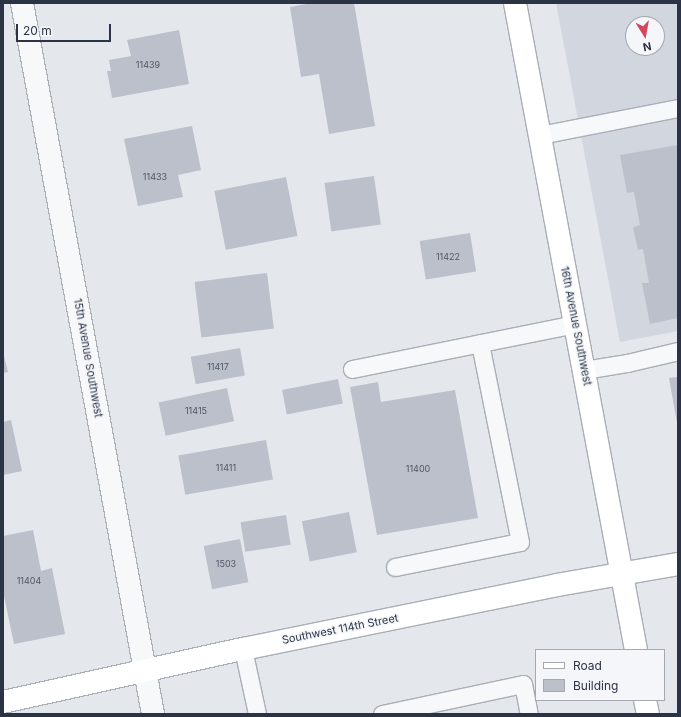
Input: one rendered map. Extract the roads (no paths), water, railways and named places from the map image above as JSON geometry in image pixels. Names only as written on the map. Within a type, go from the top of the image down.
[{"type":"street","name":"15th Avenue Southwest","points":[[22,3],[153,714]]},
{"type":"street","name":"16th Avenue Southwest","points":[[515,3],[636,649]]},
{"type":"street","name":"Southwest 114th Street","points":[[3,702],[243,649],[557,585],[678,564]]},
{"type":"street","points":[[645,701],[648,714]]},
{"type":"lane","points":[[540,135],[678,108]]},
{"type":"lane","points":[[352,369],[575,324]]},
{"type":"lane","points":[[395,567],[520,542],[480,343]]},
{"type":"lane","points":[[584,370],[627,363],[678,351]]},
{"type":"lane","points":[[243,649],[257,714]]},
{"type":"lane","points":[[382,714],[523,684],[529,714]]}]
